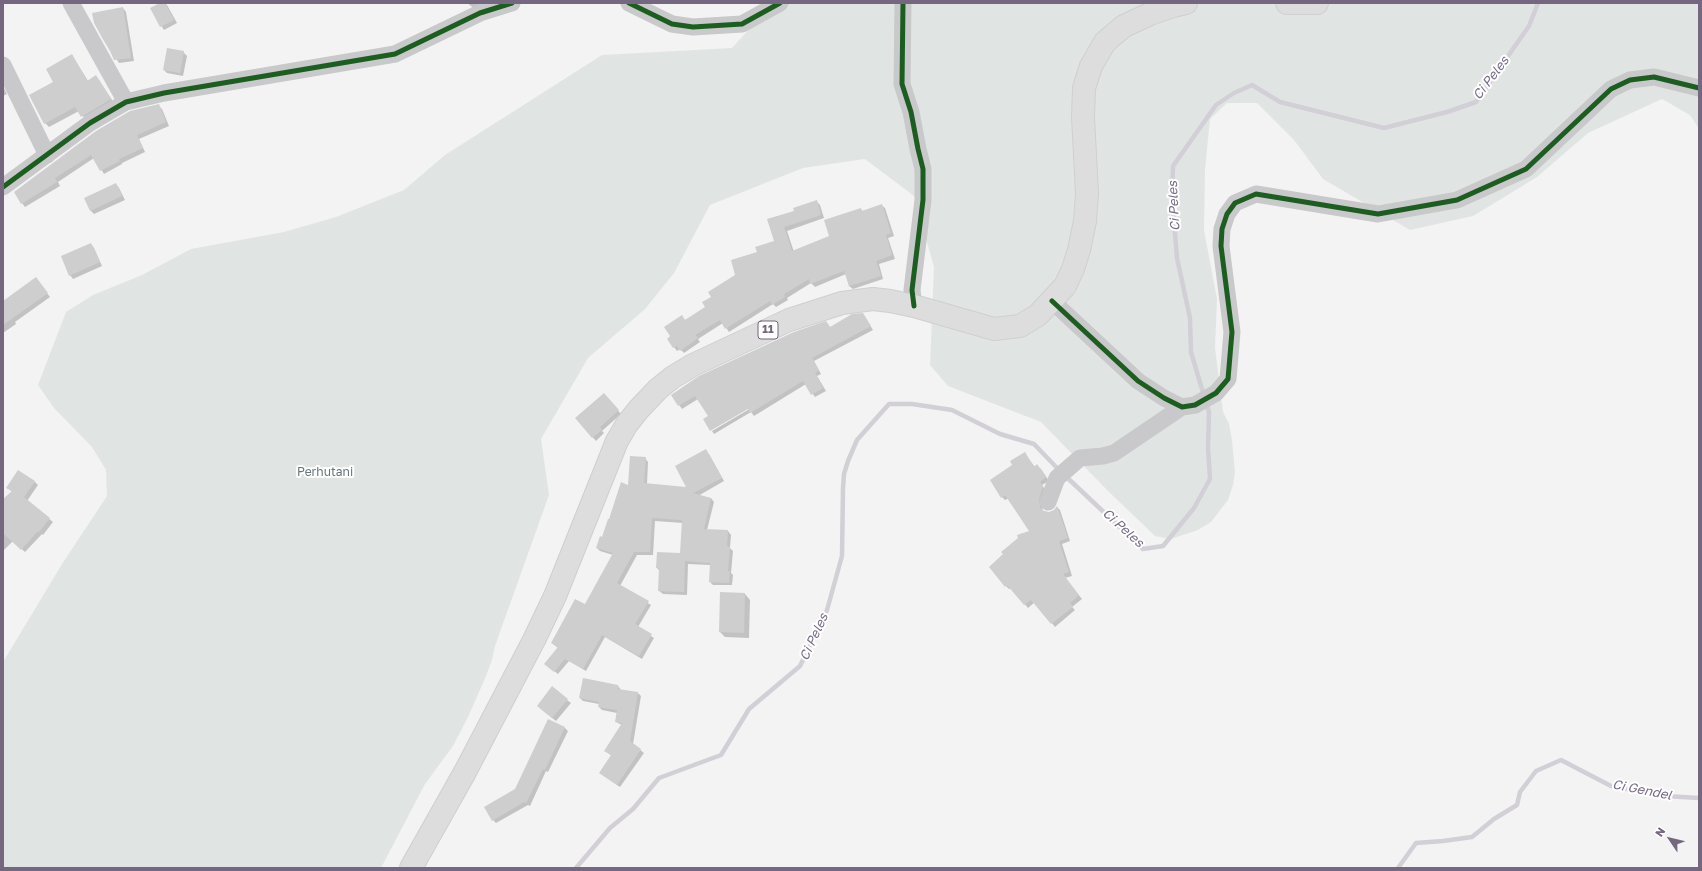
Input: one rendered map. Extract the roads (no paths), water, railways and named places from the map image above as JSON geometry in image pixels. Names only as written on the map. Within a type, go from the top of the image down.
[{"type":"highway","name":"11","points":[[411,868],[465,772],[534,640],[555,596],[617,441],[627,424],[639,409],[658,389],[673,377],[724,350],[789,320],[818,310],[857,300],[873,299],[914,306],[994,329],[1020,326],[1038,315],[1065,286],[1074,269],[1085,221],[1087,193],[1083,117],[1084,88],[1091,66],[1105,42],[1124,26],[1150,14],[1186,3]]},
{"type":"highway","points":[[1287,3],[1317,3]]},
{"type":"street","points":[[71,3],[126,102]]},
{"type":"street","points":[[3,186],[90,123],[114,107],[126,102],[164,93],[395,54],[480,13],[512,3]]},
{"type":"street","points":[[629,3],[672,24],[693,27],[742,24],[780,3]]},
{"type":"street","points":[[903,3],[902,84],[911,112],[923,169],[923,200],[912,290],[914,306]]},
{"type":"street","points":[[3,65],[47,155]]},
{"type":"street","points":[[1048,502],[1057,478],[1080,458],[1103,456],[1114,453],[1189,406],[1216,393],[1228,379],[1232,332],[1221,246],[1222,229],[1227,214],[1236,203],[1256,194],[1378,214],[1457,200],[1526,169],[1611,89],[1630,80],[1654,78],[1699,88]]},
{"type":"street","points":[[1052,301],[1138,381],[1164,398],[1189,406]]},
{"type":"waterway","name":"Ci Peles","points":[[1204,396],[1191,352],[1190,318],[1177,258],[1172,197],[1173,166],[1216,105],[1234,93],[1252,85],[1280,102],[1384,128],[1447,112],[1476,102],[1529,26],[1538,3]]},
{"type":"waterway","name":"Ci Peles","points":[[576,868],[610,828],[633,809],[659,778],[721,755],[749,709],[800,666],[827,610],[842,556],[843,488],[844,474],[848,461],[857,440],[889,404],[912,404],[952,410],[1000,434],[1034,444],[1058,469],[1143,549],[1163,546],[1194,508],[1210,479],[1208,448],[1209,412],[1206,403]]},
{"type":"waterway","name":"Ci Gendel","points":[[1398,868],[1416,843],[1472,837],[1494,819],[1517,805],[1520,792],[1536,771],[1561,760],[1611,786],[1665,796],[1699,798]]},
{"type":"park label","name":"Perhutani","points":[[325,472]]}]
